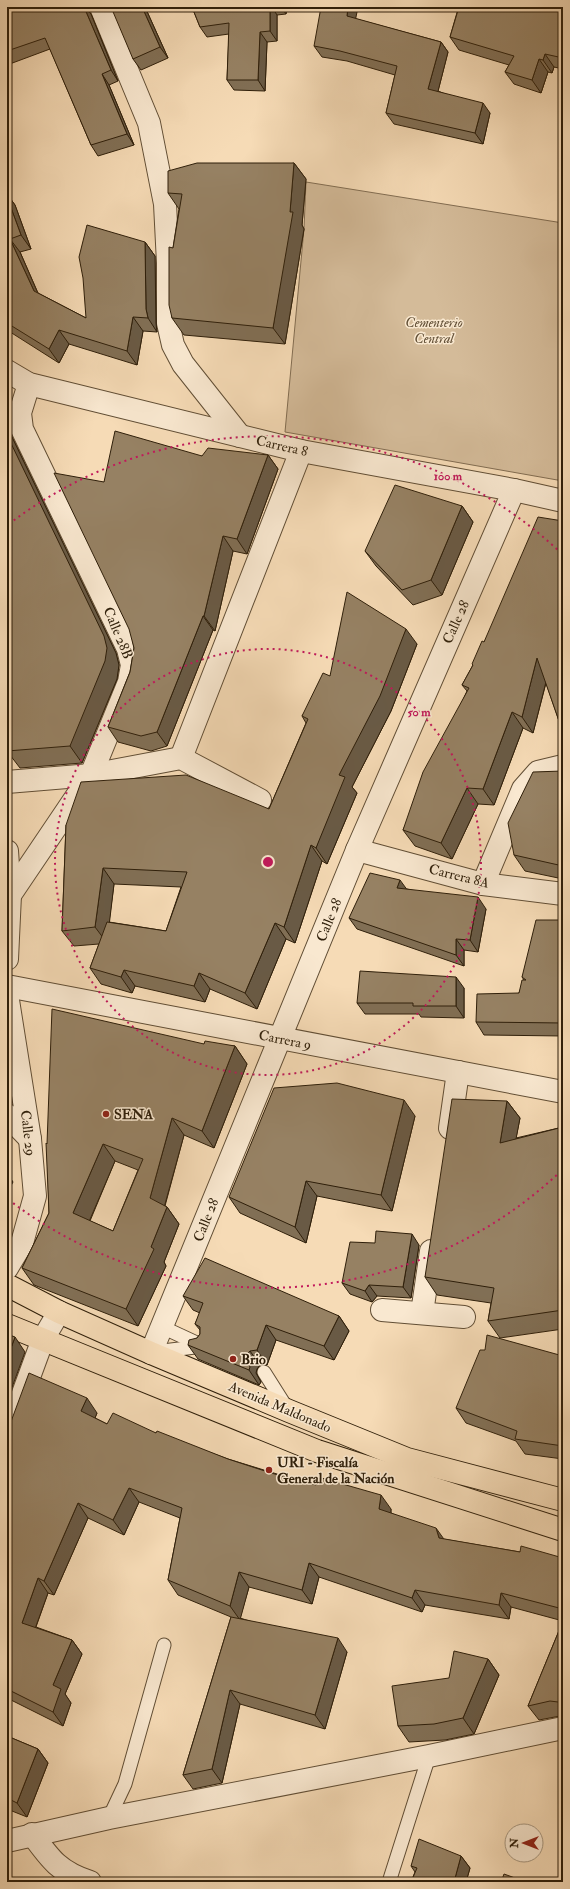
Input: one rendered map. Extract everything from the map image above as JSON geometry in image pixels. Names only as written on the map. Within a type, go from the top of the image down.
[{"type":"main road","name":"Avenida Maldonado","points":[[7,1285],[59,1312],[151,1353],[407,1459],[563,1500]]},
{"type":"main road","name":"Avenida Maldonado","points":[[7,1325],[317,1451],[563,1530]]},
{"type":"street","points":[[101,7],[150,123],[165,204],[168,263],[168,323],[173,345],[183,364],[240,436]]},
{"type":"street","name":"Carrera 8","points":[[7,371],[29,384],[301,451],[563,500]]},
{"type":"street","name":"Calle 28B","points":[[10,895],[91,775],[129,682],[132,665],[128,649],[22,429],[20,413],[29,384]]},
{"type":"street","points":[[181,758],[301,451]]},
{"type":"street","name":"Calle 28","points":[[151,1353],[281,1039],[357,850],[514,490]]},
{"type":"street","points":[[7,782],[91,775],[181,758],[260,800]]},
{"type":"street","points":[[483,884],[524,790],[538,772],[563,766]]},
{"type":"street","name":"Carrera 8A","points":[[357,850],[483,884],[563,894]]},
{"type":"street","points":[[7,851],[10,895],[7,959]]},
{"type":"street","name":"Carrera 9","points":[[7,986],[563,1092]]},
{"type":"street","name":"Calle 29","points":[[7,994],[30,1139],[35,1196],[22,1243],[7,1268]]},
{"type":"street","points":[[446,1150],[458,1072]]},
{"type":"street","points":[[7,1115],[30,1139]]},
{"type":"street","points":[[422,1313],[435,1228]]},
{"type":"street","points":[[382,1310],[464,1317]]},
{"type":"street","points":[[7,1436],[43,1339],[59,1312]]},
{"type":"street","points":[[7,1843],[32,1834],[109,1818],[429,1756],[563,1728]]},
{"type":"street","points":[[32,1834],[51,1861],[75,1877],[90,1882]]},
{"type":"lane","points":[[151,1353],[203,1346],[162,1327]]},
{"type":"lane","points":[[264,1372],[289,1411]]},
{"type":"lane","points":[[109,1818],[125,1784],[164,1645]]},
{"type":"lane","points":[[389,1882],[429,1756]]},
{"type":"green space","name":"Cementerio Central","points":[[306,182],[563,223],[563,481],[285,432],[304,229]]},
{"type":"building","points":[[7,7],[84,7],[111,70],[102,74],[127,134],[91,145],[45,38],[7,51]]},
{"type":"building","points":[[111,7],[142,7],[160,47],[133,59]]},
{"type":"building","points":[[192,7],[270,7],[270,31],[260,32],[258,80],[227,80],[229,23],[200,27]]},
{"type":"building","points":[[321,7],[348,7],[347,16],[441,42],[428,89],[483,103],[475,133],[386,113],[397,66],[340,51],[314,46]]},
{"type":"building","points":[[459,7],[563,7],[563,58],[545,54],[543,60],[539,59],[532,80],[505,72],[514,56],[450,37]]},
{"type":"building","points":[[197,163],[294,163],[290,212],[293,212],[273,328],[172,318],[169,305],[169,247],[173,248],[182,194],[168,193],[168,171]]},
{"type":"building","points":[[7,197],[21,235],[10,239],[34,291],[86,318],[83,278],[79,257],[87,225],[145,242],[146,309],[148,318],[133,317],[127,351],[59,330],[49,349],[7,323]]},
{"type":"building","points":[[115,431],[202,456],[208,448],[268,455],[237,539],[223,536],[204,616],[157,732],[141,736],[108,727],[130,672],[134,648],[129,629],[54,473],[104,482]]},
{"type":"building","points":[[7,435],[104,636],[107,648],[105,661],[70,746],[7,751]]},
{"type":"building","points":[[395,485],[462,506],[431,580],[402,590],[365,551]]},
{"type":"building","points":[[538,517],[563,521],[563,722],[559,721],[537,658],[522,717],[512,712],[483,789],[467,788],[441,843],[403,830],[423,772],[469,688],[462,685],[473,665],[472,664],[482,641],[484,642]]},
{"type":"building","points":[[347,592],[406,629],[380,696],[339,775],[345,777],[316,848],[311,845],[284,927],[275,923],[245,993],[199,973],[194,986],[124,970],[121,977],[90,968],[107,922],[166,931],[187,872],[103,868],[95,927],[62,931],[66,825],[81,782],[186,775],[269,809],[308,719],[302,716],[323,673],[330,676]]},
{"type":"building","points":[[563,771],[563,866],[514,855],[508,823],[533,772]]},
{"type":"building","points":[[370,873],[400,880],[397,888],[478,897],[470,940],[456,939],[456,955],[349,918]]},
{"type":"building","points":[[536,920],[563,920],[563,1023],[476,1022],[477,994],[519,993],[522,980],[526,980],[522,977]]},
{"type":"building","points":[[360,971],[456,977],[456,1006],[413,1006],[413,1003],[357,1003]]},
{"type":"building","points":[[52,1009],[204,1044],[205,1041],[235,1046],[202,1131],[172,1118],[150,1198],[167,1207],[151,1247],[154,1249],[126,1309],[22,1268],[49,1213],[46,1143],[47,1144]],"holes":[[[103,1144],[143,1159],[113,1231],[73,1213]]]},
{"type":"building","points":[[337,1083],[404,1100],[381,1195],[306,1181],[295,1227],[229,1197],[274,1088]]},
{"type":"building","points":[[452,1099],[507,1101],[500,1143],[563,1127],[563,1310],[488,1321],[494,1288],[425,1277]]},
{"type":"building","points":[[376,1231],[412,1234],[403,1287],[369,1285],[365,1291],[342,1283],[350,1242],[375,1243]]},
{"type":"building","points":[[205,1258],[339,1316],[324,1346],[266,1325],[257,1350],[250,1351],[247,1354],[246,1358],[250,1367],[249,1370],[188,1345],[189,1340],[197,1338],[200,1334],[200,1327],[195,1324],[203,1303],[183,1296]]},
{"type":"building","points":[[7,1334],[15,1337],[7,1359]]},
{"type":"building","points":[[487,1335],[563,1356],[563,1446],[515,1439],[517,1431],[456,1408],[480,1350],[485,1350]]},
{"type":"building","points":[[29,1373],[87,1398],[81,1411],[107,1424],[113,1413],[156,1433],[157,1431],[228,1459],[271,1473],[316,1485],[318,1477],[381,1495],[379,1509],[436,1528],[439,1538],[520,1552],[521,1546],[563,1558],[563,1609],[501,1593],[499,1605],[415,1590],[412,1598],[309,1563],[302,1590],[239,1572],[230,1606],[168,1580],[182,1508],[129,1488],[113,1520],[78,1503],[44,1581],[38,1578],[22,1623],[72,1640],[53,1685],[61,1689],[53,1712],[7,1689],[7,1429]]},
{"type":"building","points":[[231,1617],[338,1638],[315,1715],[230,1690],[212,1769],[183,1775]]},
{"type":"building","points":[[563,1621],[563,1701],[550,1701],[528,1706]]},
{"type":"building","points":[[454,1651],[488,1659],[463,1718],[434,1724],[398,1726],[392,1686],[449,1678]]},
{"type":"building","points":[[7,1736],[38,1749],[17,1803],[7,1798]]},
{"type":"building","points":[[419,1839],[461,1856],[454,1882],[411,1882],[417,1868],[411,1866]]},
{"type":"building","points":[[504,1874],[526,1882],[501,1882]]},
{"type":"place","name":"SENA","points":[[106,1114]]},
{"type":"place","name":"Brio","points":[[233,1359]]},
{"type":"place","name":"URI - Fiscalía General de la Nación","points":[[269,1470]]}]
